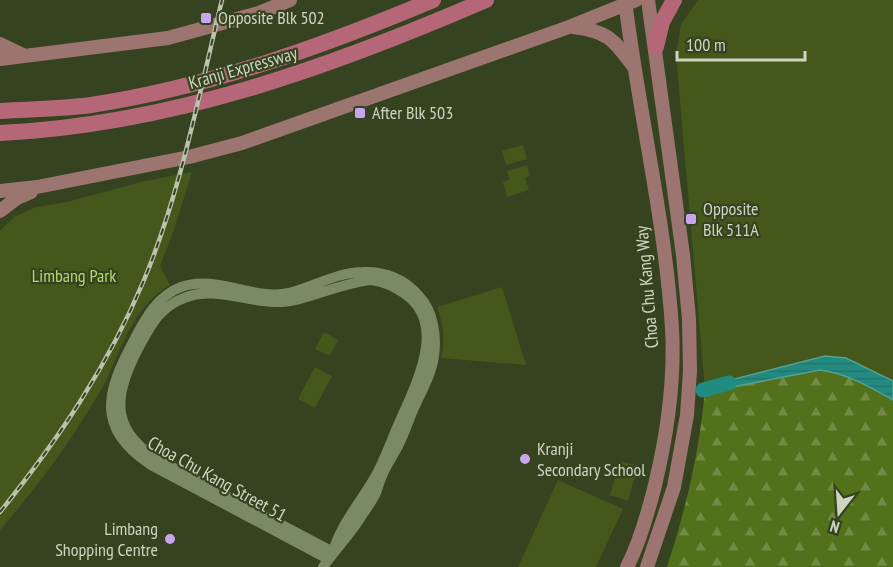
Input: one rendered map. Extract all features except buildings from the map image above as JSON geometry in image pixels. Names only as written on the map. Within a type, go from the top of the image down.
[{"type":"highway","name":"Kranji Expressway","points":[[0,111],[89,105],[160,91],[270,63],[362,30],[433,0]]},
{"type":"highway","name":"Kranji Expressway","points":[[0,133],[94,124],[162,112],[250,88],[370,49],[486,0]]},
{"type":"highway","points":[[656,47],[662,22],[674,0]]},
{"type":"main road","points":[[0,58],[168,38],[258,13],[290,0]]},
{"type":"main road","name":"Choa Chu Kang Way","points":[[647,567],[674,488],[687,416],[690,371],[689,319],[683,255],[671,181],[656,47],[648,0]]},
{"type":"main road","points":[[0,191],[37,187],[189,157],[242,143],[569,27],[629,2]]},
{"type":"main road","name":"Choa Chu Kang Way","points":[[627,567],[641,534],[660,462],[671,394],[672,365],[672,330],[666,263],[636,69],[629,2]]},
{"type":"main road","points":[[569,27],[598,31],[608,36],[636,69]]},
{"type":"main road","points":[[0,44],[26,56]]},
{"type":"main road","points":[[0,211],[37,187]]},
{"type":"street","name":"Choa Chu Kang Street 51","points":[[361,272],[381,273],[400,280],[416,291],[425,302],[430,313],[435,344],[431,369],[399,445],[381,476],[376,492],[343,543],[328,560],[150,465],[129,450],[122,440],[112,419],[110,405],[114,381],[151,310],[164,297],[181,287],[201,284],[225,285],[275,295],[361,272]]},
{"type":"green space","points":[[698,0],[893,0],[893,381],[846,358],[825,356],[711,385],[711,388],[705,389],[676,55],[681,24]]},
{"type":"green space","points":[[523,145],[527,159],[506,165],[502,151]]},
{"type":"green space","points":[[527,165],[530,176],[525,178],[529,190],[507,197],[503,182],[510,179],[507,171]]},
{"type":"green space","name":"Limbang Park","points":[[192,172],[160,266],[170,285],[158,293],[139,314],[104,384],[74,434],[44,476],[0,530],[0,231],[14,217],[36,207],[67,202],[145,181]]},
{"type":"green space","points":[[502,287],[526,365],[441,358],[443,332],[437,307]]},
{"type":"green space","points":[[324,332],[338,340],[330,356],[315,349]]},
{"type":"green space","points":[[315,367],[332,376],[315,408],[298,399]]},
{"type":"green space","points":[[820,370],[848,377],[893,400],[893,567],[667,567],[691,479],[700,434],[705,389],[711,388],[713,391]]},
{"type":"green space","points":[[620,461],[638,466],[628,501],[610,495]]},
{"type":"green space","points":[[558,480],[623,509],[596,567],[518,567]]},
{"type":"water","points":[[825,356],[846,358],[893,381],[893,400],[848,377],[820,370],[712,391],[711,385]]},
{"type":"waterway","points":[[703,390],[729,383]]},
{"type":"railway","points":[[0,512],[62,430],[98,372],[144,280],[179,177],[222,0]]},
{"type":"place","name":"Opposite Blk 502","points":[[206,18]]},
{"type":"place","name":"After Blk 503","points":[[360,113]]},
{"type":"place","name":"Opposite Blk 511A","points":[[691,219]]},
{"type":"place","name":"Kranji Secondary School","points":[[525,459]]},
{"type":"place","name":"Limbang Shopping Centre","points":[[170,539]]}]
